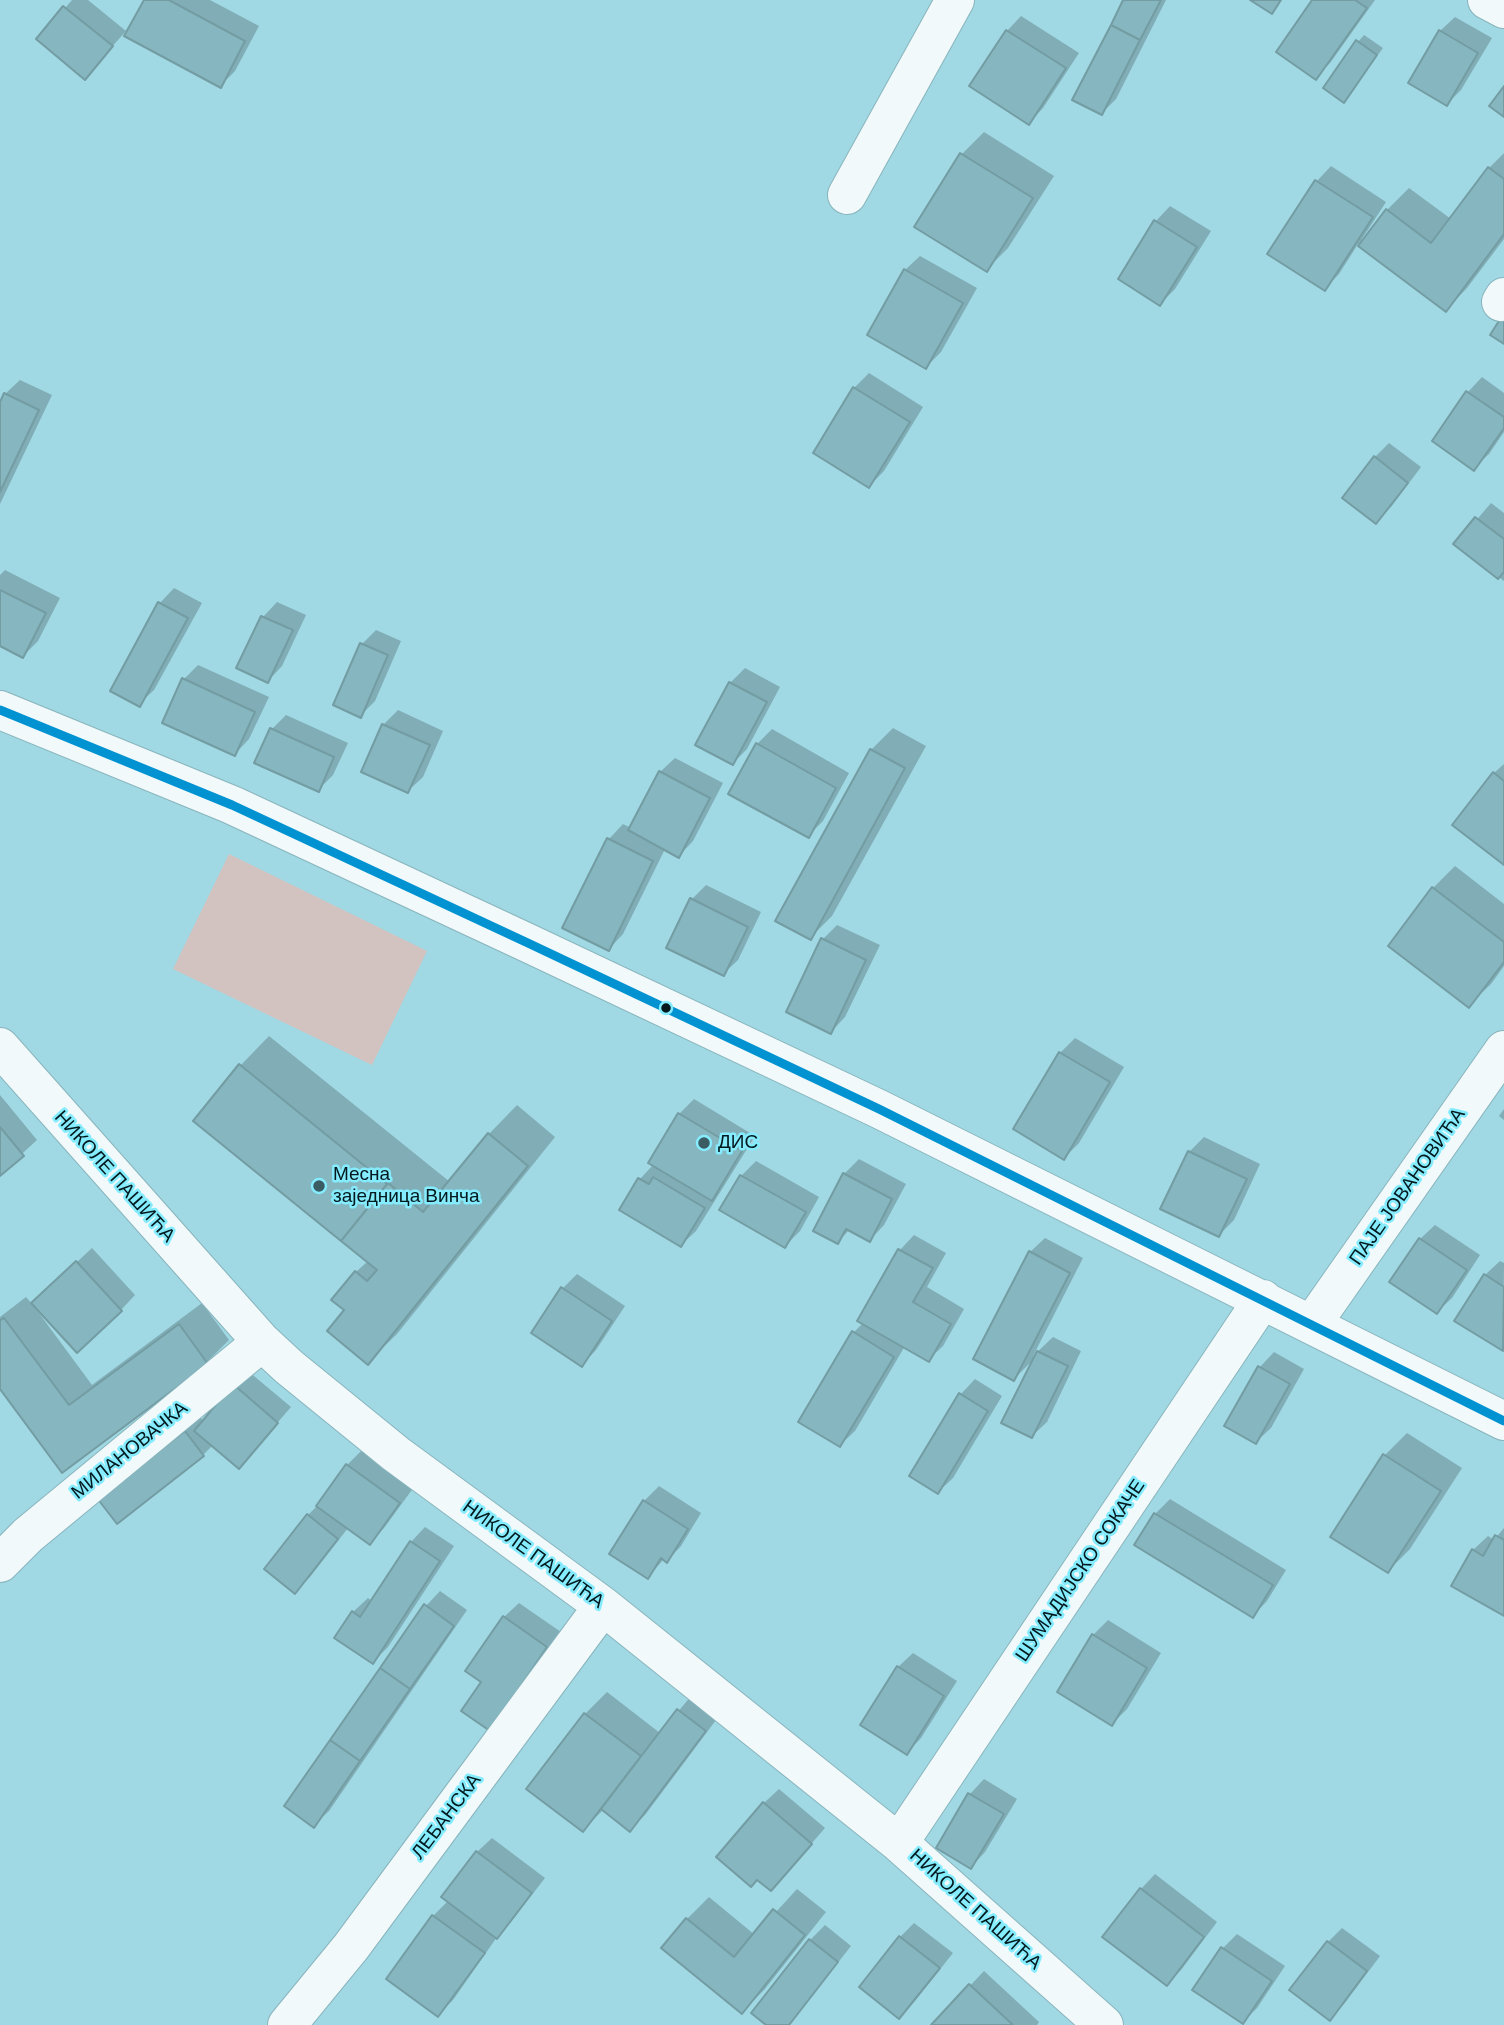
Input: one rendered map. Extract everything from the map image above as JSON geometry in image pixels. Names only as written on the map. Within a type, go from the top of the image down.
[{"type":"street","points":[[847,195],[955,0]]},
{"type":"street","points":[[1487,0],[1504,9]]},
{"type":"street","points":[[0,710],[232,805],[543,950],[879,1109],[1504,1421]]},
{"type":"street","name":"НИКОЛЕ ПАШИЋА","points":[[0,1047],[262,1342],[289,1367],[396,1454],[603,1606],[899,1843],[1104,2025]]},
{"type":"street","name":"ПАЈЕ ЈОВАНОВИЋА","points":[[1312,1324],[1504,1050]]},
{"type":"street","name":"ШУМАДИЈСКО СОКАЧЕ","points":[[899,1843],[1263,1299]]},
{"type":"street","name":"МИЛАНОВАЧКА","points":[[0,1563],[28,1535],[262,1342]]},
{"type":"street","name":"ЛЕБАНСКА","points":[[286,2025],[351,1947],[603,1606]]},
{"type":"shaded area","points":[[229,854],[427,951],[372,1065],[173,969]]},
{"type":"building","points":[[144,0],[169,0],[245,41],[221,88],[124,36]]},
{"type":"building","points":[[1123,0],[1161,0],[1140,40],[1111,25]]},
{"type":"building","points":[[1250,0],[1281,0],[1272,14]]},
{"type":"building","points":[[1312,0],[1355,0],[1367,8],[1316,80],[1276,52]]},
{"type":"building","points":[[63,6],[113,46],[85,80],[36,39]]},
{"type":"building","points":[[1111,25],[1140,40],[1102,115],[1072,100]]},
{"type":"building","points":[[1006,30],[1066,68],[1029,125],[969,86]]},
{"type":"building","points":[[1439,30],[1478,53],[1447,106],[1408,83]]},
{"type":"building","points":[[1356,40],[1377,55],[1344,103],[1323,88]]},
{"type":"building","points":[[1504,86],[1504,117],[1489,106]]},
{"type":"building","points":[[960,153],[1033,198],[987,272],[914,227]]},
{"type":"building","points":[[1488,167],[1504,179],[1504,234],[1446,312],[1358,246],[1386,209],[1431,243]]},
{"type":"building","points":[[1315,180],[1373,217],[1325,291],[1267,254]]},
{"type":"building","points":[[1154,220],[1197,247],[1160,306],[1118,279]]},
{"type":"building","points":[[904,269],[963,303],[926,369],[867,335]]},
{"type":"building","points":[[1504,313],[1504,344],[1490,335]]},
{"type":"building","points":[[853,387],[910,422],[869,488],[813,453]]},
{"type":"building","points":[[1466,391],[1504,417],[1504,428],[1474,471],[1432,441]]},
{"type":"building","points":[[4,393],[39,410],[0,492],[0,402]]},
{"type":"building","points":[[1374,456],[1408,483],[1376,524],[1342,498]]},
{"type":"building","points":[[1475,517],[1504,539],[1504,572],[1498,579],[1453,544]]},
{"type":"building","points":[[0,590],[46,613],[23,658],[0,646]]},
{"type":"building","points":[[158,602],[188,618],[140,707],[110,691]]},
{"type":"building","points":[[261,616],[293,630],[268,683],[236,668]]},
{"type":"building","points":[[360,643],[388,655],[361,718],[333,705]]},
{"type":"building","points":[[182,678],[255,712],[235,756],[162,723]]},
{"type":"building","points":[[729,682],[767,702],[733,765],[695,745]]},
{"type":"building","points":[[382,724],[430,745],[408,793],[361,772]]},
{"type":"building","points":[[270,728],[334,757],[319,792],[254,763]]},
{"type":"building","points":[[756,743],[836,788],[809,838],[728,794]]},
{"type":"building","points":[[870,749],[905,768],[811,940],[775,921]]},
{"type":"building","points":[[659,771],[710,798],[679,858],[628,830]]},
{"type":"building","points":[[1493,772],[1504,781],[1504,865],[1452,825]]},
{"type":"building","points":[[607,838],[653,861],[609,951],[562,928]]},
{"type":"building","points":[[1432,887],[1504,942],[1504,962],[1469,1008],[1388,946]]},
{"type":"building","points":[[690,898],[748,927],[724,976],[666,948]]},
{"type":"building","points":[[821,938],[866,960],[831,1034],[786,1012]]},
{"type":"building","points":[[1059,1052],[1110,1082],[1064,1160],[1013,1129]]},
{"type":"building","points":[[239,1064],[387,1184],[341,1241],[193,1121]]},
{"type":"building","points":[[678,1113],[742,1151],[712,1201],[648,1163]]},
{"type":"building","points":[[0,1127],[24,1156],[0,1176]]},
{"type":"building","points":[[488,1133],[528,1166],[368,1365],[327,1331],[344,1310],[331,1300],[355,1271],[367,1281],[377,1270],[341,1241],[388,1183],[423,1212]]},
{"type":"building","points":[[1188,1151],[1247,1179],[1219,1237],[1160,1209]]},
{"type":"building","points":[[843,1173],[892,1199],[870,1242],[846,1229],[838,1244],[813,1231]]},
{"type":"building","points":[[740,1175],[806,1212],[785,1248],[719,1210]]},
{"type":"building","points":[[653,1177],[705,1208],[681,1247],[619,1210],[638,1178],[649,1184]]},
{"type":"building","points":[[1419,1238],[1467,1270],[1437,1314],[1389,1282]]},
{"type":"building","points":[[898,1249],[933,1268],[913,1302],[951,1324],[929,1362],[857,1321]]},
{"type":"building","points":[[1029,1251],[1070,1273],[1014,1381],[973,1359]]},
{"type":"building","points":[[76,1261],[122,1311],[77,1353],[31,1303]]},
{"type":"building","points":[[1484,1274],[1504,1287],[1503,1351],[1454,1321]]},
{"type":"building","points":[[561,1287],[612,1321],[582,1367],[531,1333]]},
{"type":"building","points":[[4,1318],[69,1405],[179,1324],[208,1364],[62,1473],[0,1389],[0,1320]]},
{"type":"building","points":[[852,1331],[894,1357],[840,1447],[798,1422]]},
{"type":"building","points":[[1037,1351],[1068,1366],[1032,1438],[1001,1423]]},
{"type":"building","points":[[1258,1366],[1290,1384],[1256,1444],[1224,1426]]},
{"type":"building","points":[[233,1384],[278,1423],[239,1469],[194,1431]]},
{"type":"building","points":[[959,1393],[988,1411],[938,1494],[909,1476]]},
{"type":"building","points":[[185,1431],[204,1456],[117,1524],[97,1498]]},
{"type":"building","points":[[1383,1454],[1441,1491],[1388,1573],[1330,1537]]},
{"type":"building","points":[[346,1464],[400,1503],[370,1545],[316,1506]]},
{"type":"building","points":[[643,1500],[688,1529],[667,1563],[661,1558],[648,1579],[609,1554]]},
{"type":"building","points":[[1154,1513],[1273,1585],[1253,1618],[1134,1545]]},
{"type":"building","points":[[307,1514],[338,1539],[295,1594],[264,1569]]},
{"type":"building","points":[[1495,1535],[1504,1540],[1504,1616],[1451,1586],[1472,1549],[1483,1556]]},
{"type":"building","points":[[410,1541],[440,1561],[373,1664],[334,1638],[352,1611],[360,1617]]},
{"type":"building","points":[[424,1604],[454,1626],[410,1689],[380,1668]]},
{"type":"building","points":[[503,1616],[547,1647],[490,1731],[461,1711],[481,1682],[465,1671]]},
{"type":"building","points":[[1092,1634],[1147,1668],[1112,1726],[1057,1692]]},
{"type":"building","points":[[897,1666],[944,1696],[907,1755],[860,1725]]},
{"type":"building","points":[[380,1668],[410,1689],[360,1761],[330,1740]]},
{"type":"building","points":[[677,1709],[706,1731],[630,1832],[601,1809]]},
{"type":"building","points":[[584,1713],[641,1756],[583,1832],[526,1789]]},
{"type":"building","points":[[330,1740],[360,1761],[314,1828],[284,1806]]},
{"type":"building","points":[[968,1793],[1004,1814],[971,1869],[936,1848]]},
{"type":"building","points":[[763,1802],[812,1844],[771,1891],[757,1880],[751,1887],[716,1857]]},
{"type":"building","points":[[476,1851],[532,1893],[497,1939],[441,1897]]},
{"type":"building","points":[[1140,1888],[1204,1937],[1167,1986],[1102,1937]]},
{"type":"building","points":[[773,1909],[805,1935],[742,2014],[661,1948],[686,1918],[734,1957]]},
{"type":"building","points":[[432,1915],[485,1953],[438,2017],[386,1979]]},
{"type":"building","points":[[899,1936],[940,1968],[899,2019],[859,1987]]},
{"type":"building","points":[[809,1939],[838,1962],[789,2025],[766,2025],[751,2013]]},
{"type":"building","points":[[1327,1941],[1367,1971],[1330,2021],[1289,1990]]},
{"type":"building","points":[[1221,1947],[1272,1981],[1243,2024],[1192,1990]]},
{"type":"building","points":[[969,1984],[1013,2025],[931,2025]]},
{"type":"transit line","points":[[0,710],[232,805],[530,944],[879,1109],[1504,1421]]},
{"type":"place","name":"ДИС","points":[[704,1143]]},
{"type":"place","name":"Месна заједница Винча","points":[[319,1186]]}]
